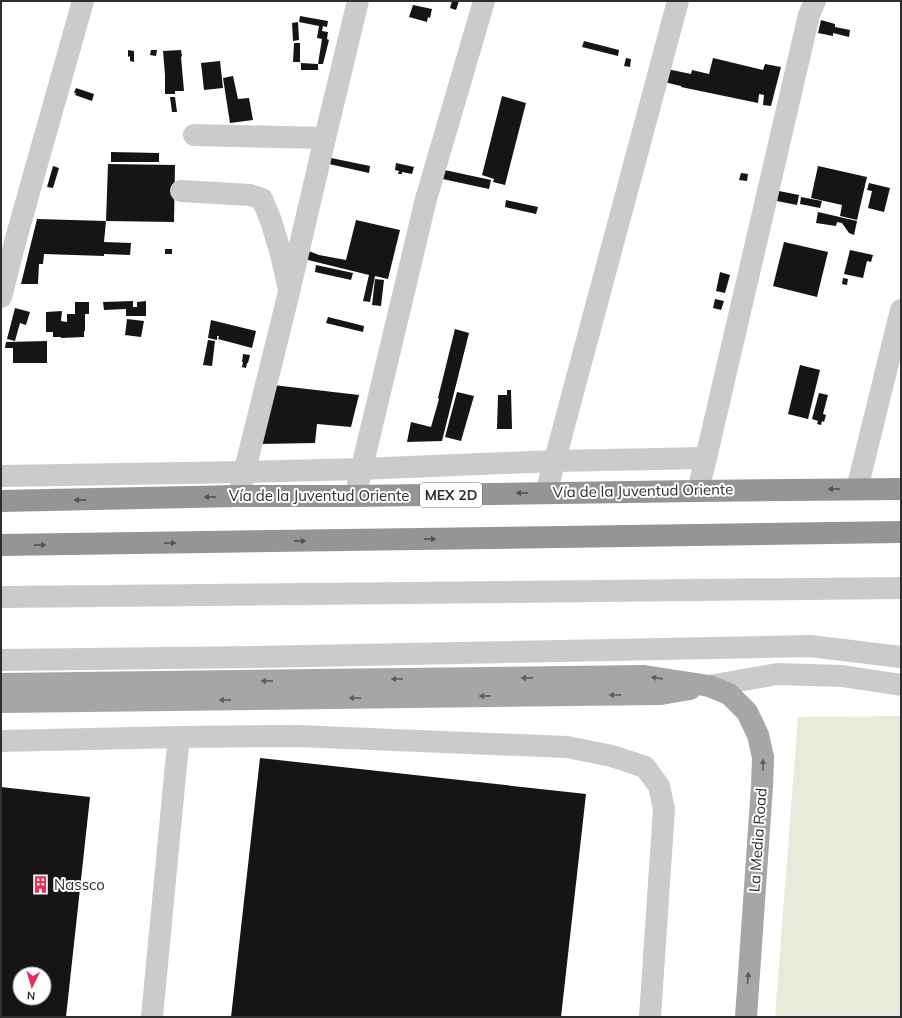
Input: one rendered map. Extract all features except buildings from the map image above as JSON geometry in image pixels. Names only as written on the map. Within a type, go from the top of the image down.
[{"type":"highway","name":"Vía de la Juventud Oriente","points":[[1,501],[238,496],[354,496],[901,488]]},
{"type":"highway","points":[[1,546],[901,532]]},
{"type":"main road","name":"La Media Road","points":[[1,684],[644,676],[709,686],[729,694],[747,712],[758,735],[763,757],[746,1017]]},
{"type":"main road","points":[[1,702],[661,694],[709,686]]},
{"type":"lane","points":[[1,297],[82,1]]},
{"type":"lane","points":[[238,496],[289,292],[358,1]]},
{"type":"lane","points":[[354,496],[426,200],[484,1]]},
{"type":"lane","points":[[546,493],[678,1]]},
{"type":"lane","points":[[698,490],[807,23],[815,1]]},
{"type":"lane","points":[[194,135],[325,138]]},
{"type":"lane","points":[[181,191],[250,195],[262,199],[271,221],[281,254],[289,292]]},
{"type":"lane","points":[[856,489],[901,310]]},
{"type":"lane","points":[[1,476],[244,472],[555,461],[706,458]]},
{"type":"lane","points":[[1,597],[901,588]]},
{"type":"lane","points":[[1,660],[255,657],[810,646],[901,657]]},
{"type":"lane","points":[[709,686],[778,674],[842,676],[901,685]]},
{"type":"lane","points":[[1,740],[297,736],[567,747],[612,756],[645,767],[659,786],[664,809],[650,1017]]},
{"type":"lane","points":[[152,1017],[175,773],[180,737]]},
{"type":"green space","points":[[901,716],[901,1017],[775,1017],[798,717]]},
{"type":"place","name":"Nassco","points":[[41,885]]}]
